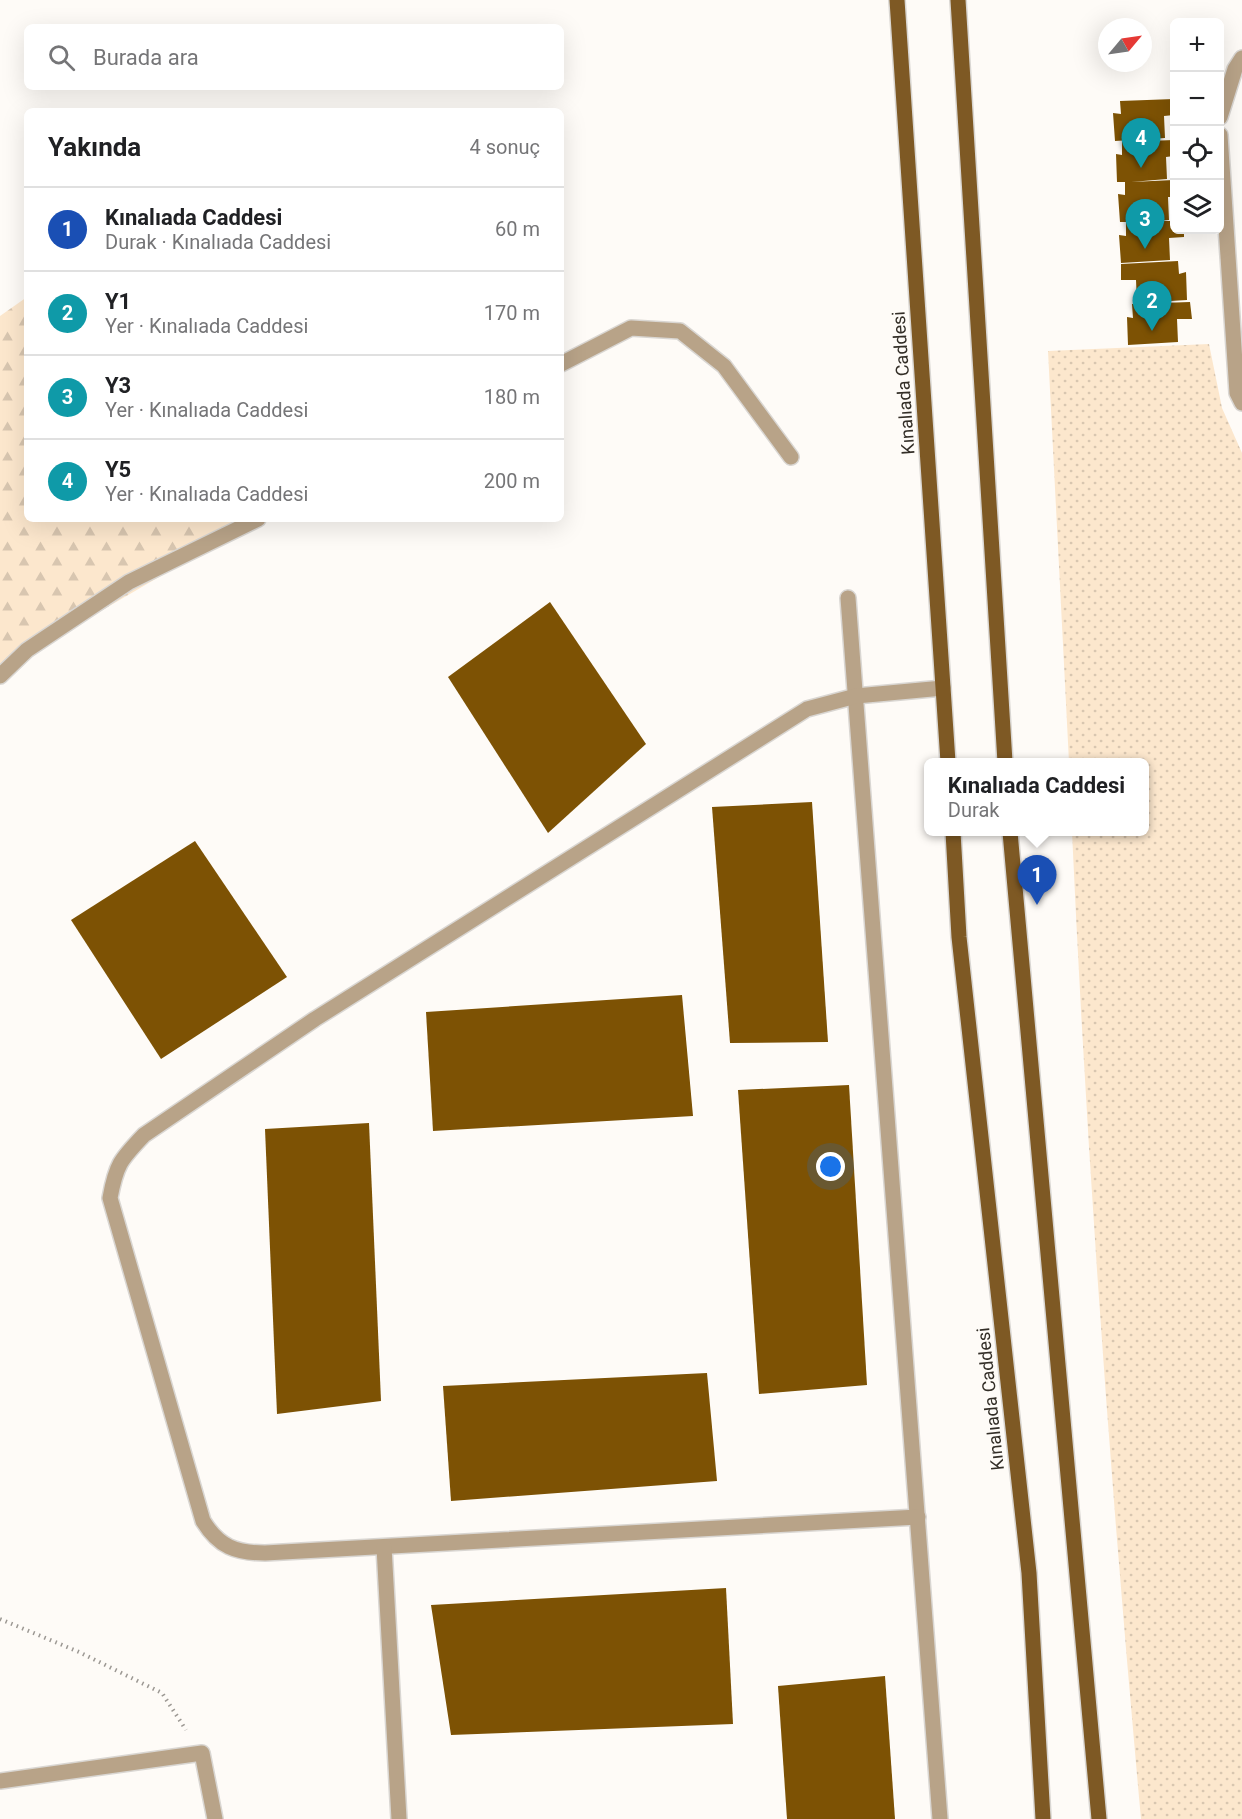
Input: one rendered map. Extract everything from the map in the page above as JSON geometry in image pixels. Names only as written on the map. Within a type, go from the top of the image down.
[{"type":"main road","name":"Kınalıada Caddesi","points":[[897,0],[948,758]]},
{"type":"main road","points":[[958,0],[1005,758]]},
{"type":"main road","name":"Kınalıada Caddesi","points":[[952,836],[959,937],[1029,1573],[1044,1819]]},
{"type":"main road","points":[[1010,836],[1099,1819]]},
{"type":"street","points":[[1224,104],[1235,69],[1242,58]]},
{"type":"street","points":[[1223,180],[1237,393],[1242,403]]},
{"type":"street","points":[[564,362],[631,328],[680,331],[724,366],[791,457]]},
{"type":"street","points":[[0,676],[27,650],[129,582],[252,522]]},
{"type":"street","points":[[848,598],[940,1819]]},
{"type":"street","points":[[918,1518],[384,1547],[249,1553],[235,1550],[212,1535],[203,1521],[110,1198],[117,1166],[144,1135],[315,1019],[807,709],[856,696],[943,688]]},
{"type":"street","points":[[384,1547],[399,1819]]},
{"type":"street","points":[[0,1780],[202,1753],[215,1819]]},
{"type":"path","points":[[0,1619],[79,1652],[162,1694],[202,1753]]},
{"type":"green space","points":[[24,299],[24,522],[253,522],[0,670],[0,316]]},
{"type":"green space","points":[[1209,344],[1222,408],[1242,453],[1242,1819],[1141,1819],[1101,1326],[1072,836],[1149,836],[1149,758],[1069,758],[1048,351]]},
{"type":"building","points":[[1170,99],[1170,115],[1164,116],[1165,138],[1115,141],[1113,113],[1121,114],[1120,101]]},
{"type":"building","points":[[1170,140],[1170,156],[1166,157],[1167,179],[1131,182],[1170,180],[1169,220],[1154,221],[1170,221],[1170,234],[1184,234],[1184,237],[1169,238],[1170,260],[1121,263],[1119,235],[1126,236],[1126,222],[1120,222],[1118,194],[1125,195],[1125,182],[1117,182],[1116,154],[1122,155],[1122,142]]},
{"type":"building","points":[[1178,261],[1179,274],[1186,272],[1187,300],[1137,303],[1136,280],[1121,280],[1121,264]]},
{"type":"building","points":[[1190,302],[1192,319],[1177,319],[1178,342],[1128,345],[1127,317],[1133,318],[1132,304]]},
{"type":"building","points":[[550,602],[646,744],[548,833],[448,677]]},
{"type":"building","points":[[812,802],[828,1042],[730,1043],[712,807]]},
{"type":"building","points":[[195,841],[287,977],[161,1059],[71,920]]},
{"type":"building","points":[[682,995],[693,1116],[433,1131],[426,1012]]},
{"type":"building","points":[[849,1085],[867,1385],[759,1394],[738,1090]]},
{"type":"building","points":[[369,1123],[381,1401],[277,1414],[265,1129]]},
{"type":"building","points":[[707,1373],[717,1481],[451,1501],[443,1386]]},
{"type":"building","points":[[726,1588],[733,1724],[451,1735],[431,1605]]},
{"type":"building","points":[[885,1676],[895,1819],[787,1819],[778,1686]]},
{"type":"place","name":"Y5","points":[[1141,168]]},
{"type":"place","name":"Y3","points":[[1145,249]]},
{"type":"place","name":"Y1","points":[[1152,331]]},
{"type":"place","name":"Kınalıada Caddesi","points":[[1037,905]]}]
